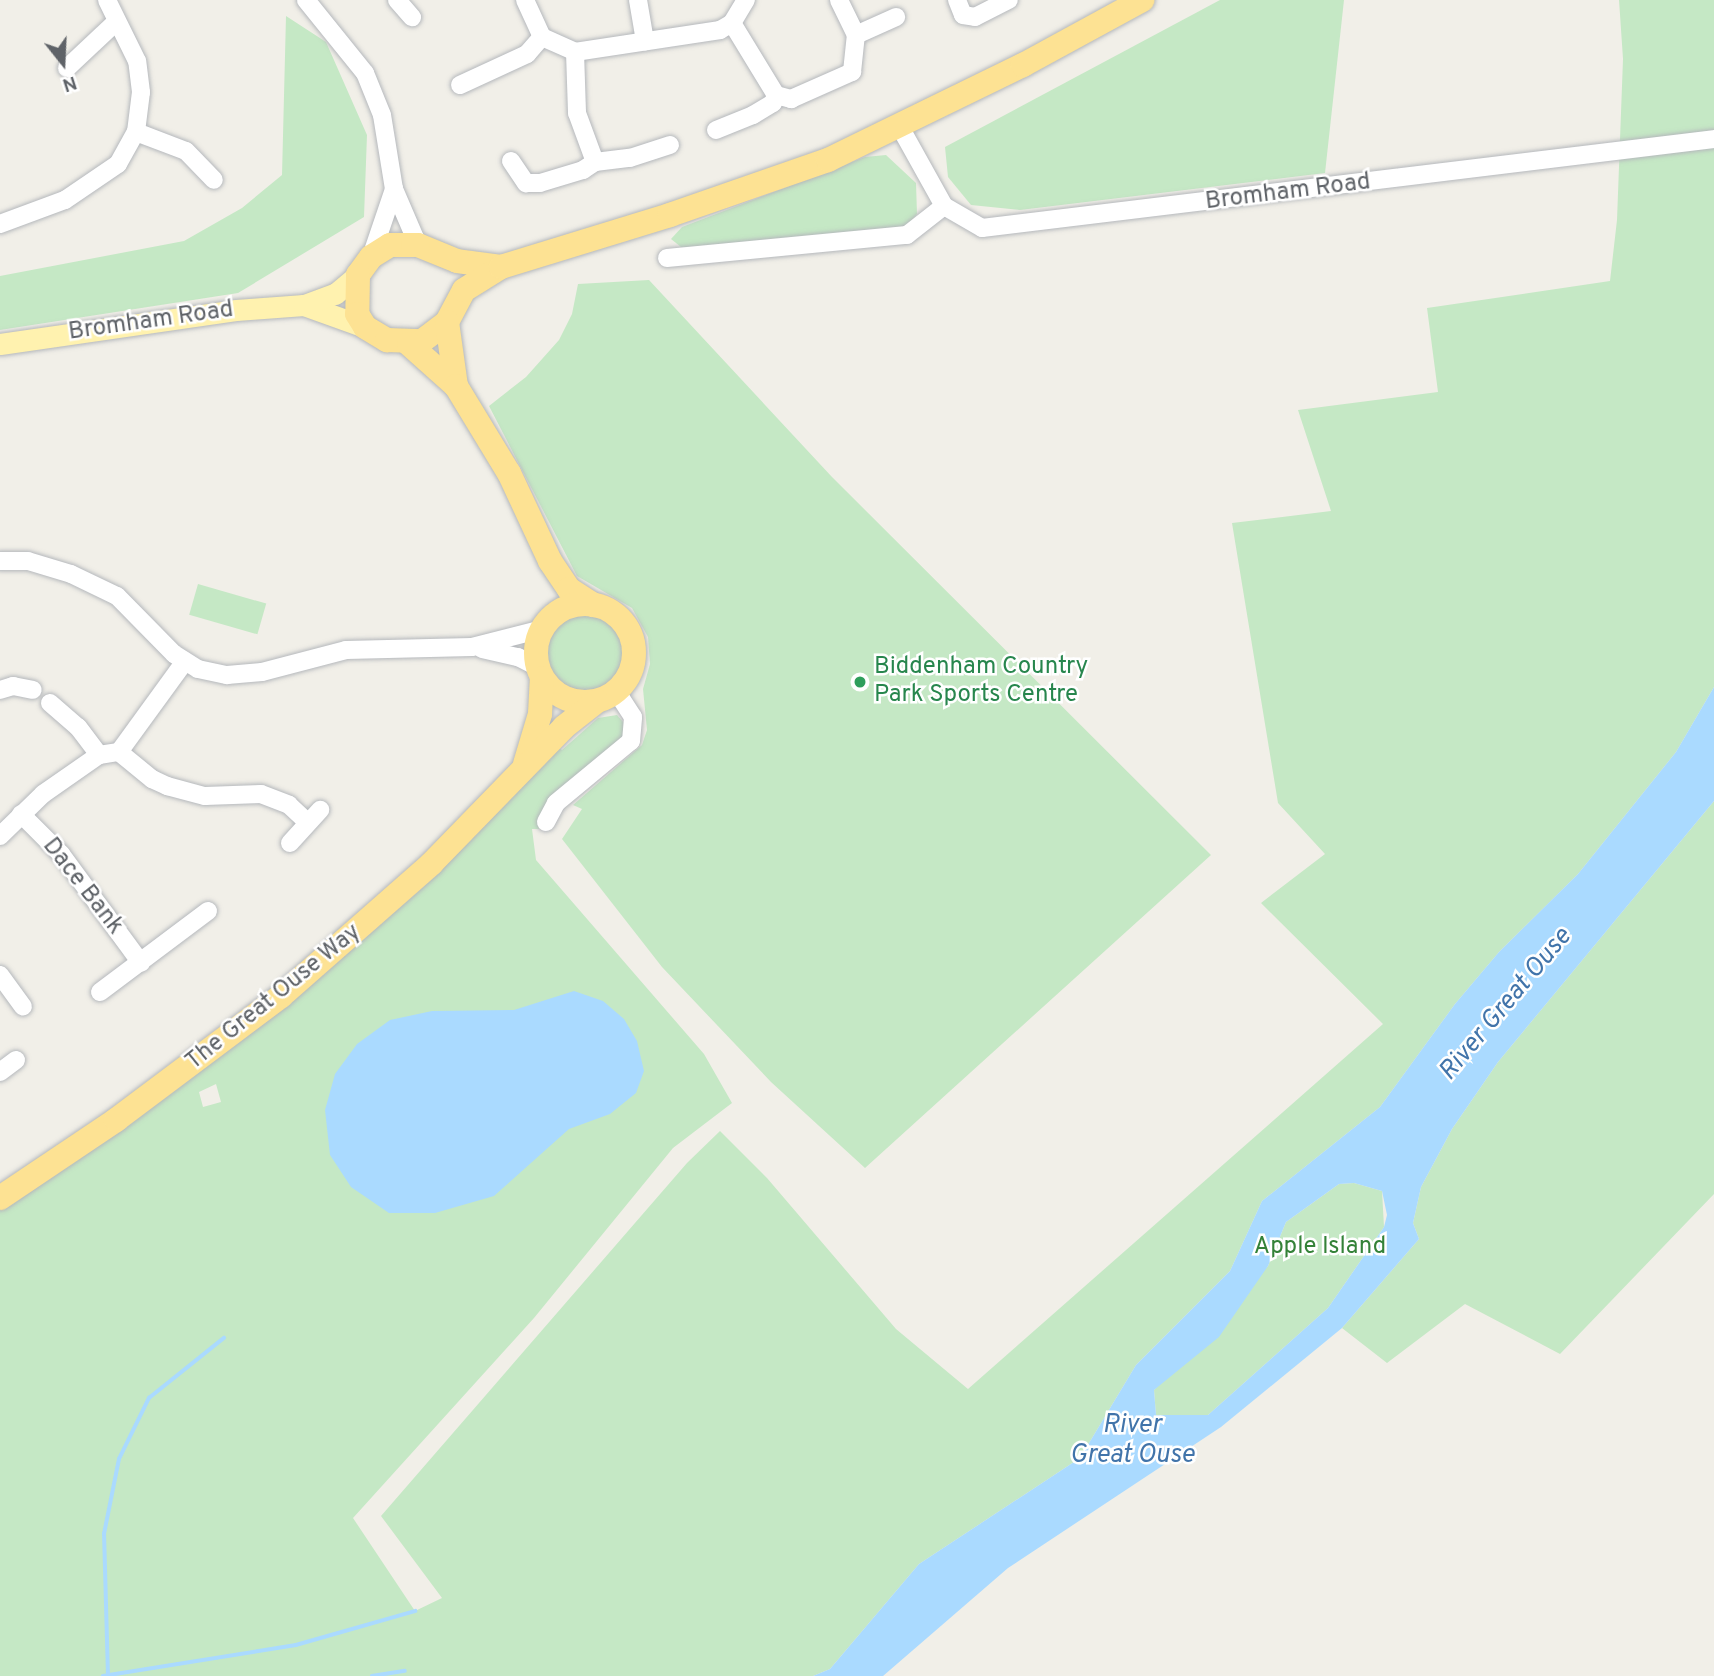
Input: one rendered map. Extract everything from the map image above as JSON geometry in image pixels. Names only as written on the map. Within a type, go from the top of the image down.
[{"type":"highway","points":[[500,267],[390,245],[364,266],[355,302],[365,327],[387,340],[409,344],[436,334],[469,286],[500,267],[746,190],[900,127],[1142,0]]},
{"type":"highway","points":[[428,251],[450,271],[450,313],[456,386]]},
{"type":"highway","points":[[409,344],[456,386],[509,473],[550,561],[569,589],[594,605],[615,614],[633,641],[633,663],[607,696],[566,698],[540,672],[536,648],[545,625],[550,561]]},
{"type":"highway","points":[[545,625],[565,608],[594,605]]},
{"type":"highway","name":"The Great Ouse Way","points":[[524,768],[540,714],[540,672]]},
{"type":"highway","name":"The Great Ouse Way","points":[[0,1198],[116,1120],[281,996],[431,864],[564,727],[607,696]]},
{"type":"main road","name":"Bromham Road","points":[[0,344],[236,310],[303,305],[335,294],[364,266]]},
{"type":"main road","name":"Bromham Road","points":[[303,305],[365,327]]},
{"type":"street","points":[[0,224],[65,200],[108,172],[118,164],[136,132],[141,92],[137,61],[115,23],[107,0]]},
{"type":"street","points":[[306,0],[365,73],[382,115],[394,189],[428,251]]},
{"type":"street","points":[[398,0],[412,17]]},
{"type":"street","points":[[525,0],[542,37],[575,52],[720,30],[732,23],[746,0]]},
{"type":"street","points":[[638,0],[645,41]]},
{"type":"street","points":[[732,23],[776,95],[791,99],[852,72],[856,35],[839,0]]},
{"type":"street","points":[[957,0],[963,15],[975,17],[1009,0]]},
{"type":"street","points":[[856,35],[896,17]]},
{"type":"street","points":[[67,68],[115,23]]},
{"type":"street","points":[[460,85],[527,54],[542,37]]},
{"type":"street","points":[[575,52],[577,113],[595,162]]},
{"type":"street","points":[[716,130],[753,115],[773,103],[776,95]]},
{"type":"street","points":[[667,258],[907,235],[944,206],[900,127]]},
{"type":"street","points":[[136,132],[186,151],[214,180]]},
{"type":"street","name":"Bromham Road","points":[[944,206],[982,228],[1005,228],[1714,139]]},
{"type":"street","points":[[511,161],[526,183],[540,183],[583,170],[595,162],[618,161],[670,145]]},
{"type":"street","points":[[364,266],[394,189]]},
{"type":"street","points":[[0,561],[28,561],[71,573],[117,596],[185,661],[227,674],[262,672],[346,650],[472,647],[518,657],[540,672]]},
{"type":"street","points":[[472,647],[545,625]]},
{"type":"street","points":[[119,752],[185,661]]},
{"type":"street","points":[[0,690],[13,686],[33,690]]},
{"type":"street","points":[[546,822],[556,803],[631,741],[633,718],[607,696]]},
{"type":"street","points":[[50,703],[78,727],[99,755]]},
{"type":"street","points":[[0,836],[21,814],[99,755],[119,752],[167,786],[205,796],[261,794],[314,816],[290,843]]},
{"type":"street","name":"Dace Bank","points":[[21,814],[61,854],[141,963]]},
{"type":"street","points":[[100,992],[208,911]]},
{"type":"street","points":[[0,975],[23,1007]]},
{"type":"street","points":[[0,1072],[16,1060]]},
{"type":"green space","points":[[1220,0],[1344,0],[1325,173],[1020,210],[971,205],[948,177],[945,147]]},
{"type":"green space","points":[[1619,0],[1714,0],[1714,687],[1676,752],[1578,874],[1499,952],[1455,1004],[1380,1107],[1262,1201],[1230,1271],[1136,1365],[1080,1458],[919,1564],[830,1669],[813,1676],[0,1676],[0,1209],[438,871],[513,796],[556,746],[562,750],[598,718],[617,715],[630,730],[541,819],[539,829],[532,829],[536,860],[704,1054],[732,1103],[673,1148],[534,1318],[353,1518],[415,1611],[442,1598],[381,1516],[687,1163],[720,1131],[767,1178],[896,1329],[968,1389],[1383,1024],[1261,903],[1325,854],[1278,803],[1232,523],[1331,511],[1298,410],[1438,392],[1427,308],[1610,281],[1617,220],[1623,59]],"holes":[[[216,1084],[221,1102],[203,1107],[199,1092]]]},
{"type":"green space","points":[[286,16],[326,42],[367,135],[364,217],[238,293],[0,330],[0,276],[184,241],[242,208],[282,175]]},
{"type":"green space","points":[[886,155],[916,183],[917,214],[906,227],[889,232],[692,247],[681,247],[671,239],[682,227],[865,157]]},
{"type":"green space","name":"Biddenham Country Park Sports Centre","points":[[649,280],[832,477],[1211,855],[865,1168],[771,1082],[662,967],[562,839],[582,809],[573,805],[642,745],[647,730],[643,689],[650,664],[648,637],[632,608],[577,576],[489,406],[526,377],[559,340],[572,314],[578,284]]},
{"type":"green space","points":[[198,584],[266,604],[257,634],[189,615]]},
{"type":"green space","points":[[585,614],[600,617],[613,625],[621,638],[624,653],[621,668],[613,681],[600,689],[585,692],[570,689],[557,681],[549,668],[546,653],[549,638],[557,625],[570,617]]},
{"type":"green space","points":[[1714,801],[1714,1194],[1560,1354],[1465,1304],[1387,1363],[1342,1328],[1419,1239],[1413,1223],[1421,1187],[1452,1129],[1498,1062]]},
{"type":"green space","name":"Apple Island","points":[[1354,1183],[1382,1191],[1384,1227],[1328,1308],[1208,1415],[1156,1415],[1154,1390],[1268,1266],[1286,1222],[1339,1184]]},
{"type":"water","name":"River Great Ouse","points":[[1714,687],[1714,801],[1498,1062],[1452,1129],[1421,1187],[1413,1223],[1419,1239],[1342,1328],[1221,1427],[1008,1568],[883,1676],[813,1676],[830,1669],[919,1564],[1080,1458],[1136,1365],[1230,1271],[1262,1201],[1380,1107],[1455,1004],[1499,952],[1578,874],[1676,752]],"holes":[[[1354,1183],[1382,1191],[1387,1215],[1384,1227],[1328,1308],[1208,1415],[1156,1415],[1154,1390],[1219,1337],[1268,1266],[1286,1222],[1339,1184]]]},
{"type":"water","points":[[574,991],[603,1001],[624,1019],[637,1041],[644,1071],[636,1093],[610,1114],[569,1129],[494,1196],[435,1213],[389,1213],[351,1187],[330,1155],[325,1110],[335,1074],[357,1044],[390,1020],[432,1011],[514,1010]]},
{"type":"waterway","points":[[108,1676],[104,1534],[119,1459],[149,1398],[224,1338]]},
{"type":"waterway","points":[[103,1676],[296,1645],[415,1611]]},
{"type":"waterway","points":[[372,1676],[405,1671]]},
{"type":"place","name":"Biddenham Country Park Sports Centre","points":[[860,682]]}]
